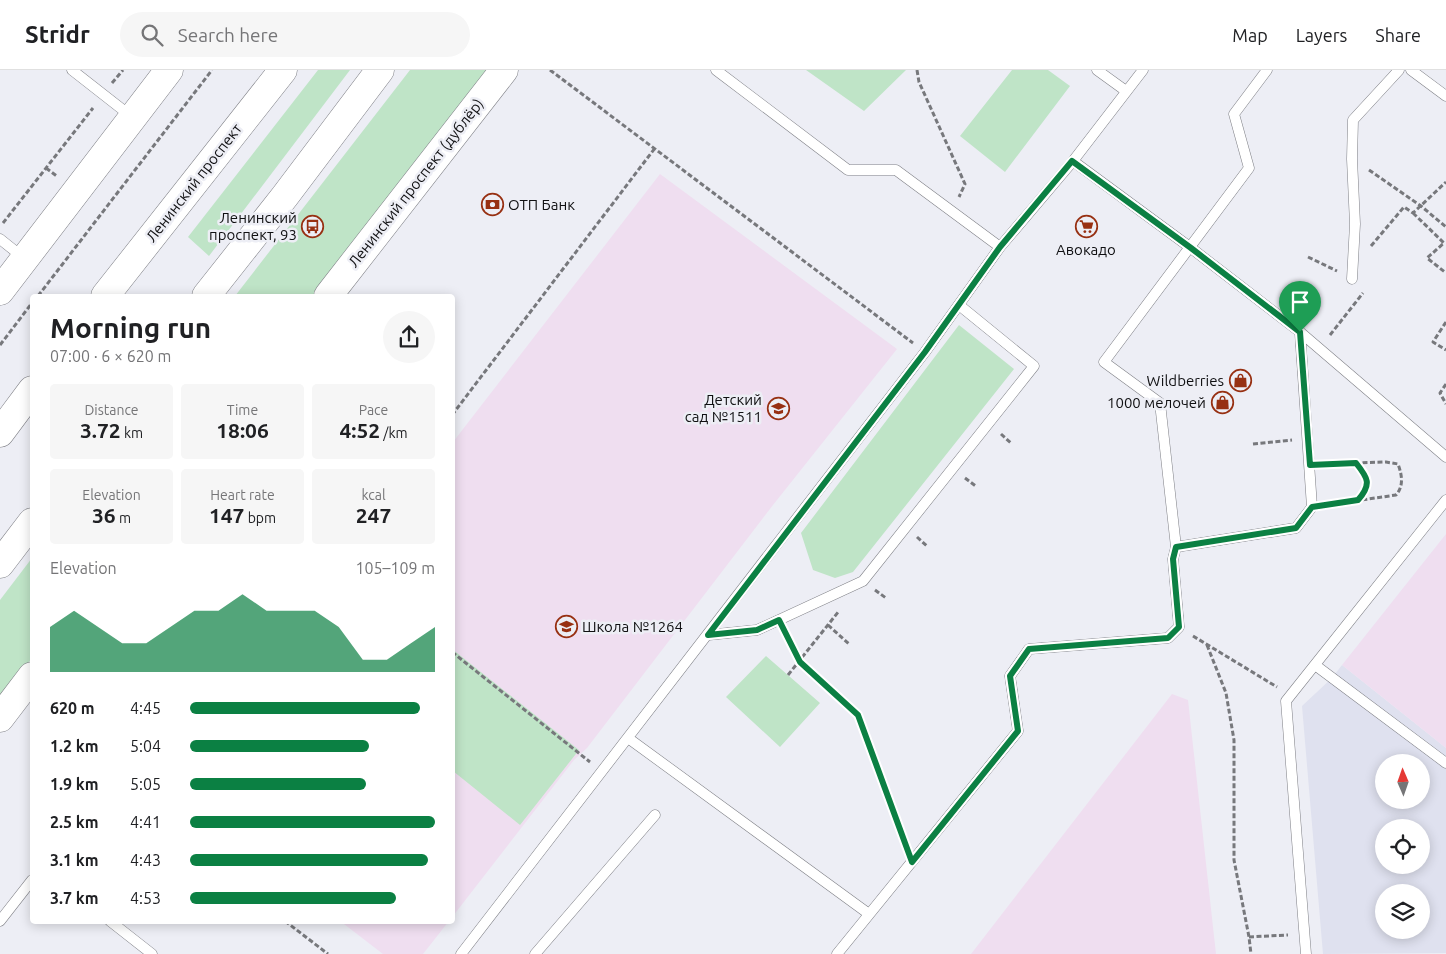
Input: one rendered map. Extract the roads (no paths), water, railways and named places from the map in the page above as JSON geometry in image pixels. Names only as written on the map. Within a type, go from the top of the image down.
[{"type":"main road","points":[[0,292],[169,70]]},
{"type":"main road","name":"Ленинский проспект","points":[[107,294],[283,70]]},
{"type":"main road","points":[[208,294],[285,196],[380,70]]},
{"type":"main road","name":"Ленинский проспект (дублёр)","points":[[330,294],[504,70]]},
{"type":"main road","points":[[0,433],[30,393]]},
{"type":"main road","points":[[0,564],[30,525]]},
{"type":"main road","points":[[0,718],[30,679]]},
{"type":"lane","points":[[72,70],[133,117]]},
{"type":"lane","points":[[716,70],[848,170],[896,170],[1000,247]]},
{"type":"lane","points":[[1098,70],[1126,91]]},
{"type":"lane","points":[[461,954],[925,352],[1000,247],[1072,161],[1142,70]]},
{"type":"lane","points":[[837,954],[1018,731],[1010,676],[1029,649],[1168,638],[1179,627],[1173,559],[1176,547],[1160,403],[1104,362],[1249,168],[1234,114],[1267,70]]},
{"type":"lane","points":[[1352,279],[1355,224],[1352,159],[1353,120],[1399,70]]},
{"type":"lane","points":[[1411,70],[1446,96]]},
{"type":"lane","points":[[1072,161],[1191,248],[1300,332],[1446,457]]},
{"type":"lane","points":[[0,239],[25,259]]},
{"type":"lane","points":[[708,635],[757,630],[863,581],[1034,366],[959,305]]},
{"type":"lane","points":[[1176,547],[1296,528],[1312,507],[1300,332]]},
{"type":"lane","points":[[1306,954],[1286,701],[1446,500]]},
{"type":"lane","points":[[1316,665],[1446,763]]},
{"type":"lane","points":[[628,738],[868,914]]},
{"type":"lane","points":[[535,954],[655,815]]},
{"type":"lane","points":[[0,922],[30,883]]},
{"type":"lane","points":[[114,924],[152,954]]},
{"type":"place","name":"ОТП Банк","points":[[492,205]]},
{"type":"place","name":"Ленинский проспект, 93","points":[[313,227]]},
{"type":"place","name":"Авокадо","points":[[1086,227]]},
{"type":"place","name":"Wildberries","points":[[1240,381]]},
{"type":"place","name":"1000 мелочей","points":[[1222,403]]},
{"type":"place","name":"Детский сад №1511","points":[[778,409]]},
{"type":"place","name":"Школа №1264","points":[[566,627]]}]
